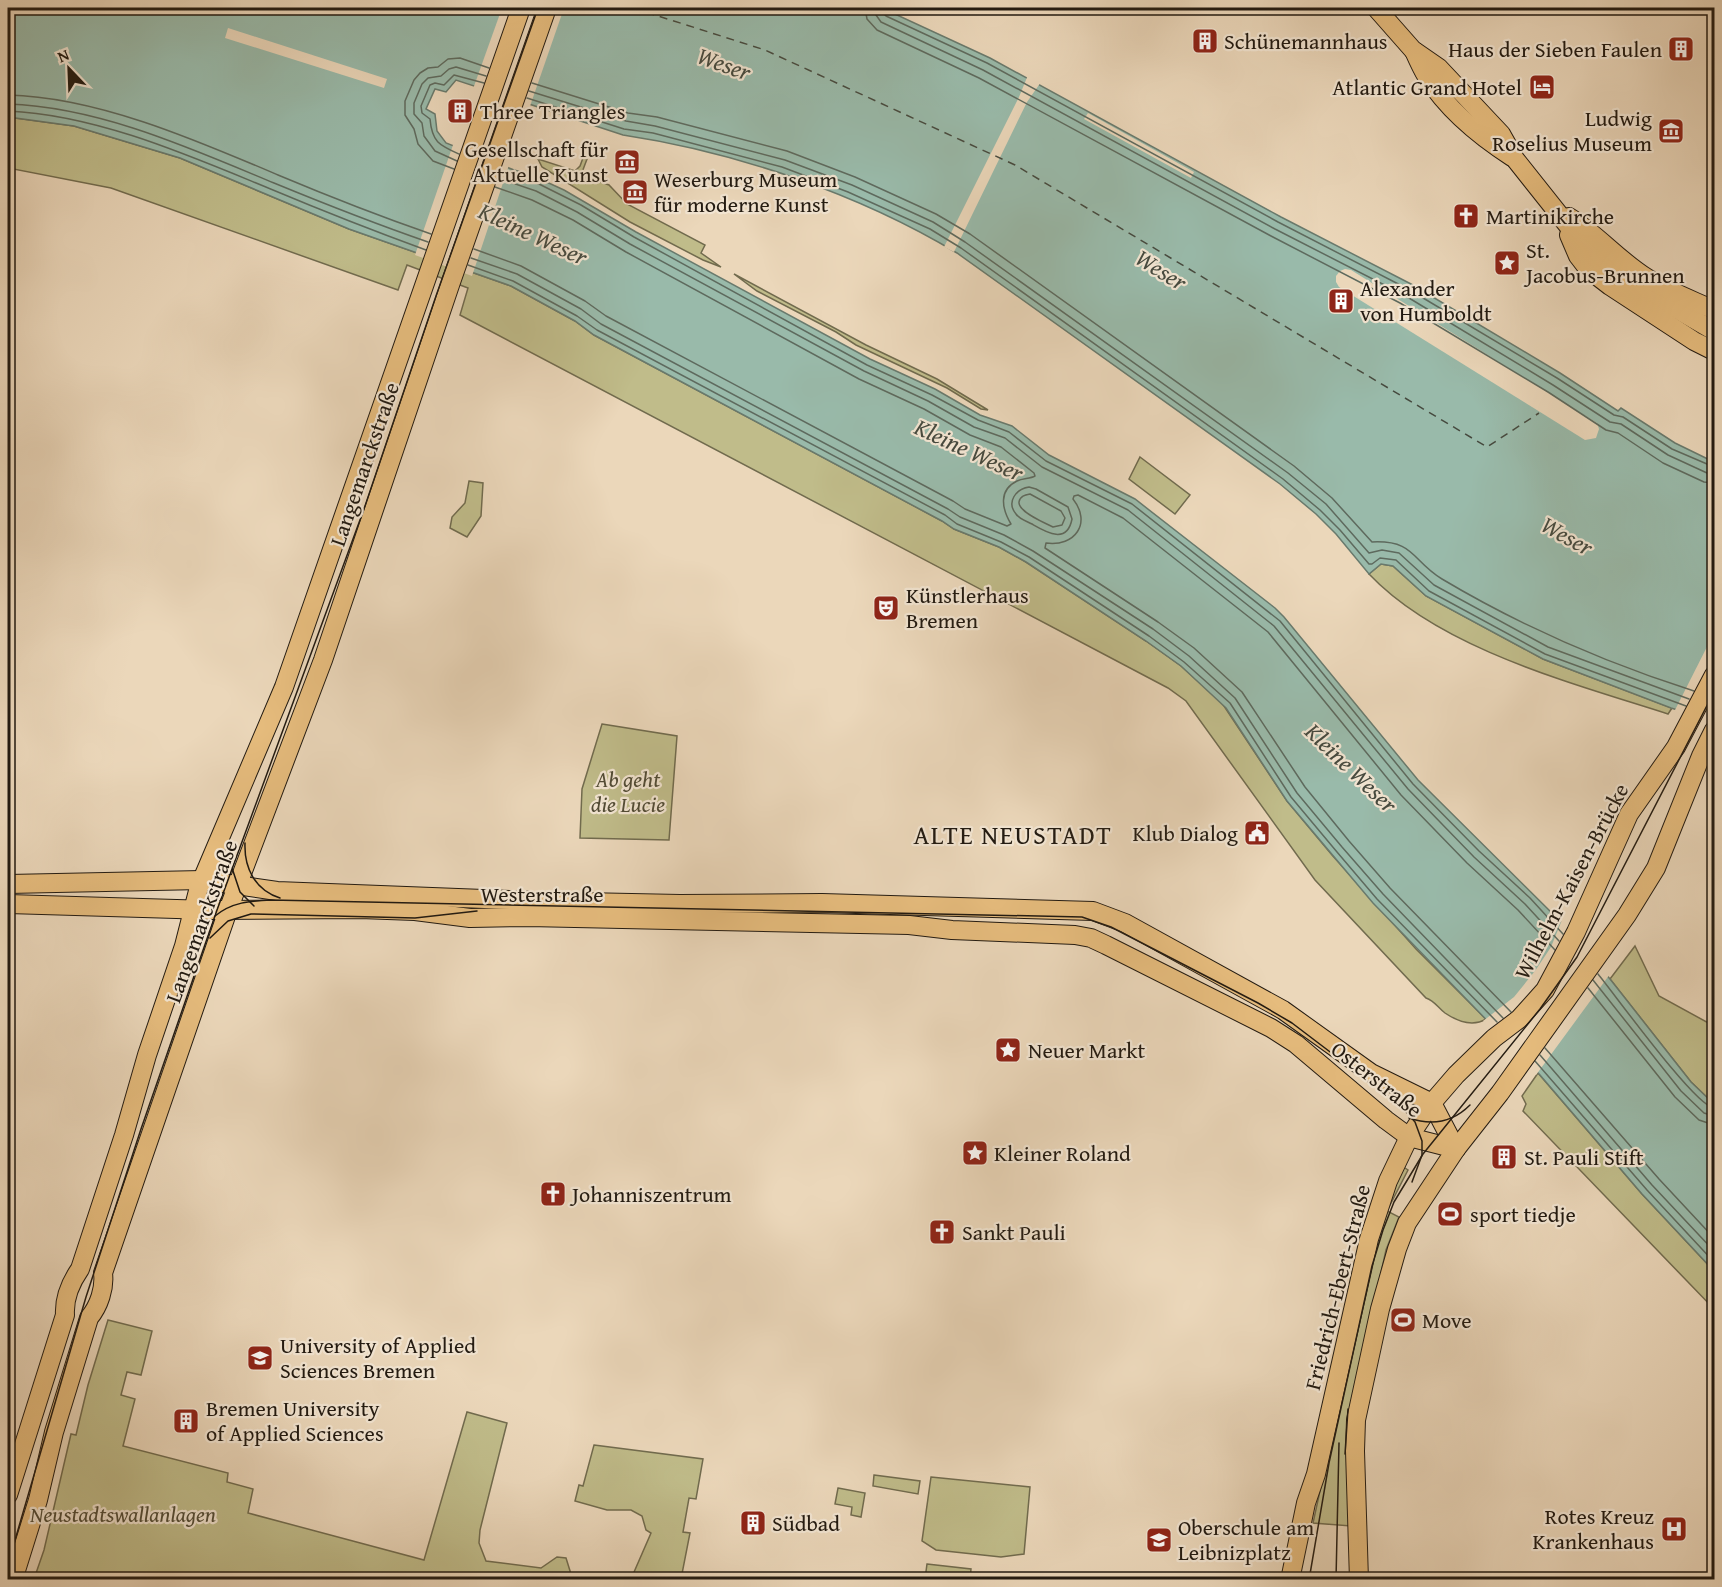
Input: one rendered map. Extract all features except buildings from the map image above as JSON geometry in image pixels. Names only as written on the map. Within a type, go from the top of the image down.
[{"type":"main road","name":"Langemarckstraße","points":[[8,1495],[65,1316],[64,1305],[74,1278],[80,1269],[124,1135],[147,1055],[184,946],[201,880],[284,687],[521,8]]},
{"type":"main road","name":"Langemarckstraße","points":[[13,1580],[35,1508],[57,1422],[89,1318],[96,1309],[104,1282],[103,1273],[228,910],[323,660],[547,8]]},
{"type":"main road","points":[[1376,8],[1413,50],[1439,68],[1501,134],[1515,159],[1581,242],[1601,261],[1656,299],[1714,331]]},
{"type":"main road","points":[[1557,210],[1582,225],[1618,257],[1647,278],[1714,310]]},
{"type":"main road","points":[[1557,210],[1578,256],[1588,269],[1687,337],[1714,351]]},
{"type":"main road","name":"Wilhelm-Kaisen-Brücke","points":[[1494,1038],[1519,1019],[1545,990],[1578,928],[1629,814],[1676,747],[1714,675]]},
{"type":"main road","name":"Friedrich-Ebert-Straße","points":[[1359,1580],[1356,1420],[1380,1309],[1407,1223],[1456,1149],[1500,1093],[1627,915],[1656,868],[1701,756],[1714,730]]},
{"type":"main road","name":"Westerstraße","points":[[8,884],[201,880],[277,891],[534,901],[680,904],[831,903],[1061,910]]},
{"type":"main road","name":"Westerstraße","points":[[8,904],[228,910],[360,909],[415,911],[470,918],[551,917],[909,925],[952,930],[1076,935]]},
{"type":"main road","name":"Osterstraße","points":[[1061,910],[1093,911],[1125,923],[1283,1010],[1371,1073],[1432,1103],[1456,1149]]},
{"type":"main road","name":"Osterstraße","points":[[1076,935],[1091,938],[1106,945],[1270,1028],[1296,1044],[1409,1137],[1456,1149]]},
{"type":"main road","name":"Friedrich-Ebert-Straße","points":[[1290,1580],[1369,1239],[1388,1181],[1409,1137],[1432,1103],[1494,1038]]},
{"type":"green space","points":[[8,117],[74,126],[180,158],[349,229],[511,286],[575,321],[594,335],[954,529],[999,547],[1026,562],[1181,666],[1222,703],[1287,801],[1332,855],[1416,949],[1486,1019],[1476,1023],[1460,1021],[1426,998],[1315,880],[1186,701],[1168,688],[460,315],[468,288],[407,265],[398,290],[111,188],[8,168]]},
{"type":"green space","points":[[583,158],[587,159],[581,175],[609,185],[627,204],[705,245],[701,253],[721,267],[630,222],[542,167],[538,159],[575,171]]},
{"type":"green space","points":[[734,274],[866,345],[937,379],[988,410],[981,409],[947,388],[856,345],[836,332],[757,291]]},
{"type":"green space","points":[[1140,457],[1190,495],[1175,514],[1129,479]]},
{"type":"green space","points":[[469,481],[483,483],[481,516],[467,537],[450,528],[452,517],[465,503]]},
{"type":"green space","points":[[1381,564],[1393,566],[1426,596],[1543,659],[1672,708],[1668,714],[1591,690],[1469,643],[1432,623],[1398,600],[1369,574]]},
{"type":"green space","name":"Ab geht die Lucie","points":[[602,724],[677,736],[669,840],[580,838],[582,789]]},
{"type":"green space","points":[[1635,946],[1659,996],[1714,1026],[1714,1104],[1691,1082],[1610,979]]},
{"type":"green space","points":[[1538,1073],[1642,1194],[1714,1271],[1714,1309],[1523,1111],[1526,1104],[1522,1096]]},
{"type":"green space","points":[[1402,1166],[1408,1170],[1387,1211],[1399,1217],[1386,1250],[1351,1408],[1351,1526],[1313,1523],[1372,1252]]},
{"type":"green space","name":"Neustadtswallanlagen","points":[[108,1320],[152,1331],[141,1375],[127,1372],[121,1395],[135,1399],[123,1446],[228,1473],[227,1482],[253,1489],[248,1513],[424,1560],[467,1412],[507,1423],[480,1530],[479,1543],[486,1561],[541,1568],[557,1557],[566,1558],[571,1574],[602,1579],[34,1579],[44,1550],[71,1434],[76,1435],[88,1385]]},
{"type":"green space","points":[[594,1445],[703,1459],[696,1499],[689,1498],[683,1532],[690,1533],[681,1579],[631,1579],[651,1533],[646,1530],[642,1516],[631,1510],[607,1510],[575,1501],[579,1485],[583,1486]]},
{"type":"green space","points":[[874,1475],[920,1481],[918,1494],[873,1486]]},
{"type":"green space","points":[[931,1477],[1030,1487],[1024,1554],[1001,1557],[936,1550],[922,1541]]},
{"type":"green space","points":[[838,1488],[865,1493],[861,1517],[851,1515],[852,1507],[835,1504]]},
{"type":"green space","points":[[927,1564],[971,1569],[970,1579],[925,1579]]},
{"type":"water","points":[[8,8],[882,8],[990,58],[1281,217],[1411,284],[1560,373],[1618,411],[1621,408],[1675,443],[1714,462],[1714,721],[1671,708],[1543,659],[1426,596],[1393,566],[1381,564],[1369,574],[1336,534],[1280,484],[957,253],[879,212],[796,178],[752,164],[709,152],[623,135],[456,80],[446,92],[435,89],[426,109],[435,114],[437,131],[446,143],[529,174],[564,190],[636,232],[870,359],[935,389],[980,415],[1012,426],[1049,455],[1135,499],[1275,608],[1418,780],[1560,921],[1610,979],[1691,1082],[1714,1104],[1714,1271],[1642,1194],[1540,1075],[1373,903],[1287,801],[1226,708],[1181,666],[1026,562],[999,547],[954,529],[594,335],[575,321],[511,286],[349,229],[180,158],[74,126],[8,117]]},
{"type":"pier","points":[[502,8],[564,8],[529,109],[473,89]]},
{"type":"pier","points":[[228,28],[387,79],[384,88],[225,38]]},
{"type":"pier","points":[[1028,75],[1041,82],[1027,102],[954,252],[944,247]]},
{"type":"pier","points":[[1088,113],[1194,172],[1191,178],[1084,119]]},
{"type":"pier","points":[[454,142],[509,165],[472,276],[415,255]]},
{"type":"pier","points":[[1345,269],[1351,270],[1597,423],[1599,429],[1596,438],[1585,440],[1339,287],[1336,276]]},
{"type":"pier","points":[[1714,633],[1714,724],[1674,712]]},
{"type":"pier","points":[[1562,920],[1610,974],[1536,1075],[1483,1021],[1514,997],[1535,971],[1551,947]]},
{"type":"ferry route","points":[[633,8],[765,50],[1015,165],[1487,447],[1539,413]]},
{"type":"tram line","points":[[8,1564],[86,1297],[141,1129],[217,910],[364,509],[436,296],[538,8]]},
{"type":"tram line","points":[[1309,1580],[1329,1463],[1372,1266],[1394,1202],[1423,1154],[1540,1009],[1577,957],[1714,692]]},
{"type":"tram line","points":[[245,843],[247,861],[253,877],[264,890],[280,898]]},
{"type":"tram line","points":[[232,868],[240,892],[254,906]]},
{"type":"tram line","points":[[215,916],[235,905],[271,900],[1082,917],[1111,927],[1292,1023],[1400,1105],[1415,1122],[1422,1141],[1422,1155],[1412,1182]]},
{"type":"tram line","points":[[210,938],[228,921],[251,914],[415,918],[477,911]]},
{"type":"tram line","points":[[1409,1118],[1426,1122],[1442,1121],[1457,1115],[1470,1105]]},
{"type":"tram line","points":[[1345,1454],[1348,1409]]},
{"type":"tram line","points":[[1336,1580],[1339,1443]]},
{"type":"place","name":"Schünemannhaus","points":[[1205,41]]},
{"type":"place","name":"Haus der Sieben Faulen","points":[[1681,49]]},
{"type":"place","name":"Atlantic Grand Hotel","points":[[1542,87]]},
{"type":"place","name":"Three Triangles","points":[[460,111]]},
{"type":"place","name":"Ludwig Roselius Museum","points":[[1671,131]]},
{"type":"place","name":"Gesellschaft für Aktuelle Kunst","points":[[627,162]]},
{"type":"place","name":"Weserburg Museum für moderne Kunst","points":[[635,192]]},
{"type":"place","name":"Martinikirche","points":[[1466,216]]},
{"type":"place","name":"St. Jacobus-Brunnen","points":[[1507,263]]},
{"type":"place","name":"Alexander von Humboldt","points":[[1341,301]]},
{"type":"place","name":"Künstlerhaus Bremen","points":[[886,608]]},
{"type":"place","name":"Klub Dialog","points":[[1257,833]]},
{"type":"place","name":"Neuer Markt","points":[[1008,1050]]},
{"type":"place","name":"Kleiner Roland","points":[[975,1153]]},
{"type":"place","name":"St. Pauli Stift","points":[[1504,1157]]},
{"type":"place","name":"Johanniszentrum","points":[[553,1194]]},
{"type":"place","name":"sport tiedje","points":[[1450,1214]]},
{"type":"place","name":"Sankt Pauli","points":[[942,1232]]},
{"type":"place","name":"Move","points":[[1403,1320]]},
{"type":"place","name":"University of Applied Sciences Bremen","points":[[260,1358]]},
{"type":"place","name":"Bremen University of Applied Sciences","points":[[186,1421]]},
{"type":"place","name":"Südbad","points":[[753,1523]]},
{"type":"place","name":"Rotes Kreuz Krankenhaus","points":[[1674,1529]]},
{"type":"place","name":"Oberschule am Leibnizplatz","points":[[1159,1540]]},
{"type":"district","name":"ALTE NEUSTADT","points":[[1013,835]]},
{"type":"water label","name":"Weser","points":[[724,64]]},
{"type":"water label","name":"Kleine Weser","points":[[533,234]]},
{"type":"water label","name":"Weser","points":[[1161,270]]},
{"type":"water label","name":"Kleine Weser","points":[[969,450]]},
{"type":"water label","name":"Weser","points":[[1567,536]]},
{"type":"water label","name":"Kleine Weser","points":[[1351,768]]}]
